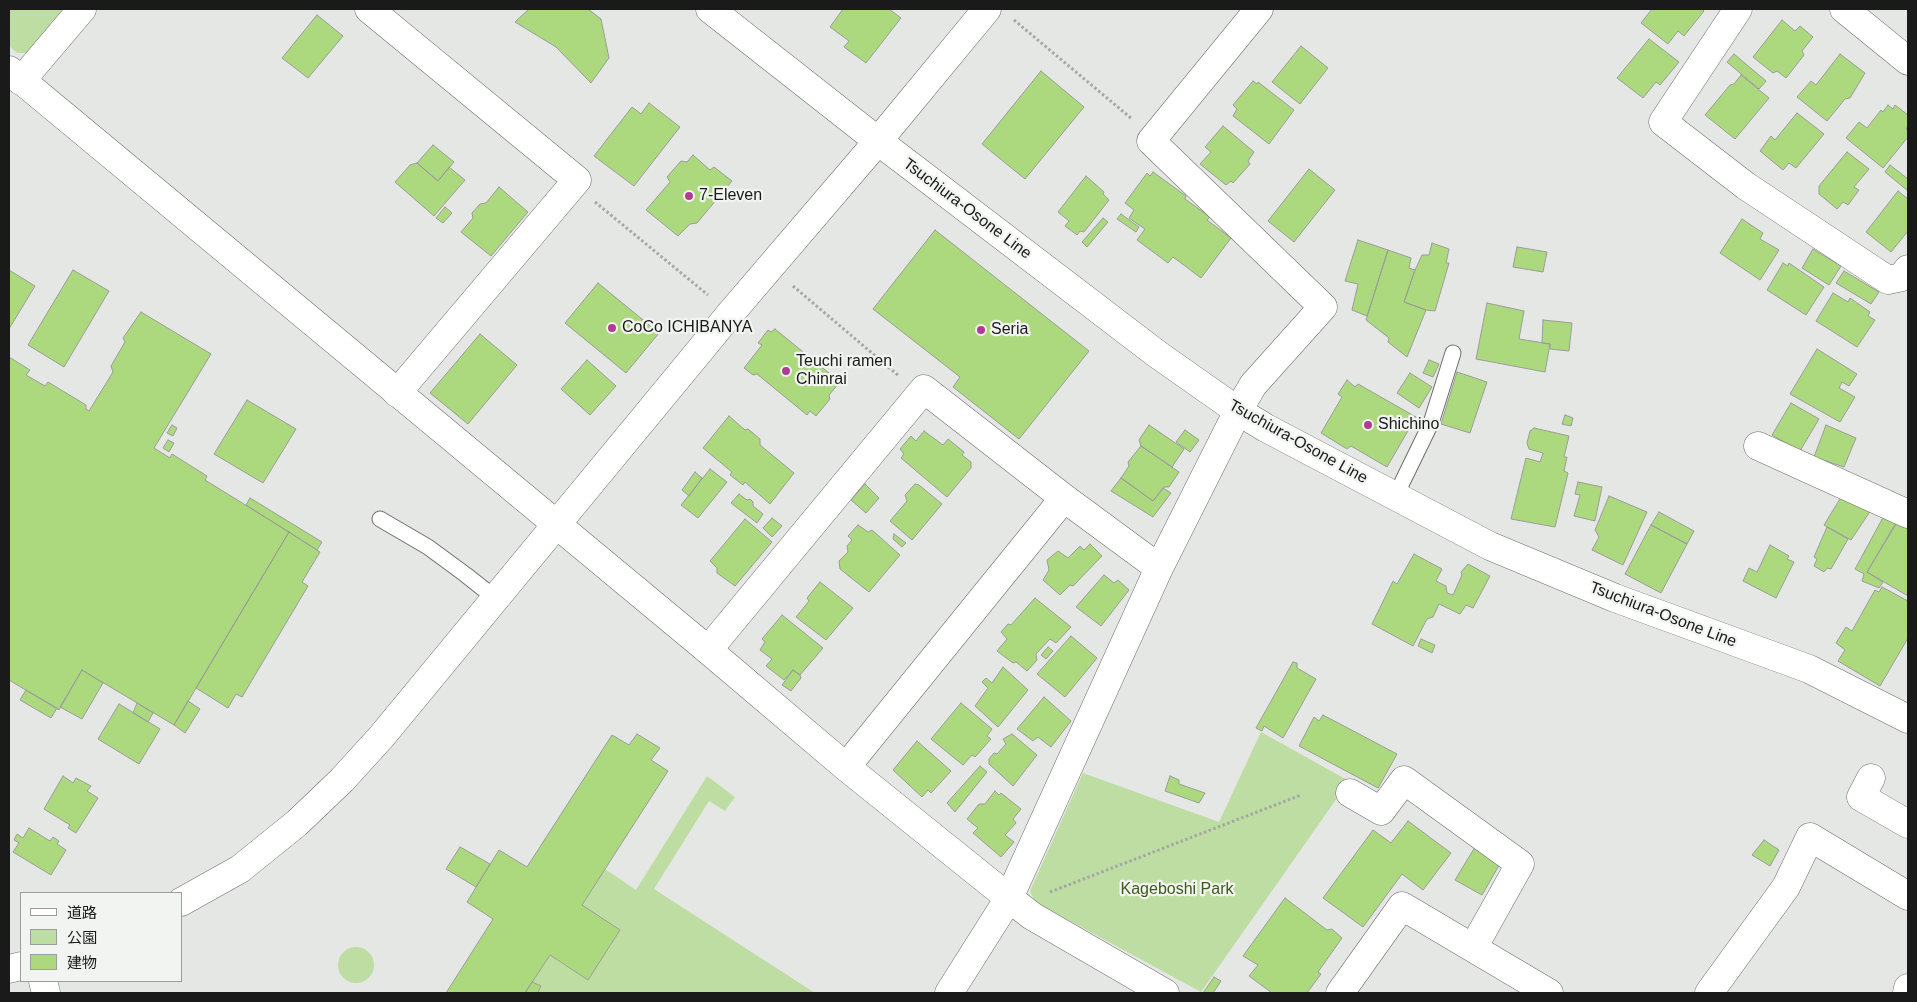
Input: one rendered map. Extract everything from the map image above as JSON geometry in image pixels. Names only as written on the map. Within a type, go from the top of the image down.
[{"type":"street","points":[[82,9],[15,76],[708,650],[846,767],[1013,901],[1032,916],[1165,993]]},
{"type":"street","points":[[369,9],[577,180],[397,394]]},
{"type":"street","name":"Tsuchiura-Osone Line","points":[[710,9],[878,141],[1156,354],[1238,411],[1290,441],[1490,546],[1615,598],[1810,669],[1908,719]]},
{"type":"street","points":[[182,901],[240,868],[265,850],[297,823],[342,780],[382,736],[555,524],[987,9]]},
{"type":"street","points":[[949,993],[1013,901],[1159,568],[1238,411],[1253,385],[1323,307],[1151,141],[1259,9]]},
{"type":"street","points":[[1738,9],[1663,122],[1746,186],[1888,280],[1902,277],[1908,269]]},
{"type":"street","points":[[1844,9],[1908,62]]},
{"type":"street","points":[[708,650],[924,390],[1064,498],[1159,568]]},
{"type":"street","points":[[1758,446],[1908,514]]},
{"type":"street","points":[[846,767],[1064,498]]},
{"type":"street","points":[[1871,778],[1861,797],[1908,824]]},
{"type":"street","points":[[1350,793],[1381,811],[1404,780],[1520,864],[1473,948]]},
{"type":"street","points":[[1709,993],[1786,887],[1810,837],[1908,896]]},
{"type":"street","points":[[1340,993],[1402,906],[1548,993]]},
{"type":"street","points":[[1907,993],[1908,988]]},
{"type":"lane","points":[[1396,495],[1430,423],[1453,353]]},
{"type":"lane","points":[[380,519],[428,548],[495,598]]},
{"type":"path","points":[[1014,20],[1154,138]]},
{"type":"path","points":[[573,184],[708,296]]},
{"type":"path","points":[[792,286],[920,394]]},
{"type":"path","points":[[1013,901],[1301,795]]},
{"type":"green space","points":[[9,9],[66,9],[30,53],[17,53],[9,46]]},
{"type":"green space","name":"Kageboshi Park","points":[[1261,732],[1349,781],[1201,992],[1035,902],[1030,891],[1083,773],[1219,822]]},
{"type":"green space","points":[[707,776],[735,797],[725,811],[709,801],[654,889],[815,993],[538,992],[540,986],[532,982],[550,955],[588,980],[620,930],[582,905],[605,869],[636,890]]},
{"type":"green space","points":[[356,947],[363,948],[369,952],[373,958],[373,972],[369,978],[363,982],[356,983],[349,982],[343,978],[339,972],[338,965],[339,958],[343,952],[349,948]]},
{"type":"building","points":[[529,9],[588,9],[601,19],[609,58],[591,83],[556,47],[515,22]]},
{"type":"building","points":[[843,9],[889,9],[901,18],[866,63],[844,47],[849,41],[830,27]]},
{"type":"building","points":[[1652,9],[1702,9],[1704,11],[1684,36],[1678,31],[1668,44],[1641,23]]},
{"type":"building","points":[[317,15],[343,36],[308,78],[282,58]]},
{"type":"building","points":[[1782,20],[1795,31],[1800,26],[1813,37],[1802,51],[1804,55],[1786,78],[1777,71],[1773,73],[1753,57]]},
{"type":"building","points":[[1649,39],[1679,62],[1660,85],[1656,82],[1643,98],[1617,78]]},
{"type":"building","points":[[1301,46],[1328,68],[1300,104],[1272,82]]},
{"type":"building","points":[[1734,54],[1766,81],[1759,89],[1727,62]]},
{"type":"building","points":[[1840,54],[1865,73],[1850,98],[1845,99],[1827,121],[1797,97],[1811,81],[1816,85]]},
{"type":"building","points":[[1041,71],[1084,107],[1025,179],[982,144]]},
{"type":"building","points":[[1741,75],[1769,98],[1735,139],[1705,115]]},
{"type":"building","points":[[1253,81],[1257,84],[1258,82],[1294,110],[1269,144],[1233,116],[1237,109],[1233,105]]},
{"type":"building","points":[[649,103],[680,127],[634,186],[594,156],[632,107],[641,114]]},
{"type":"building","points":[[1888,105],[1893,109],[1895,105],[1908,115],[1908,126],[1906,129],[1908,137],[1883,168],[1846,138],[1859,122],[1867,128],[1881,110],[1883,112]]},
{"type":"building","points":[[1797,113],[1824,134],[1796,168],[1789,163],[1783,170],[1760,151],[1771,136],[1775,140]]},
{"type":"building","points":[[1223,126],[1254,152],[1248,161],[1250,164],[1233,183],[1231,181],[1226,185],[1200,164],[1211,152],[1205,147]]},
{"type":"building","points":[[433,145],[454,162],[438,181],[417,163]]},
{"type":"building","points":[[1847,152],[1869,169],[1854,187],[1859,190],[1848,205],[1843,202],[1837,209],[1819,194],[1819,186]]},
{"type":"building","name":"7-Eleven","points":[[693,155],[710,170],[714,167],[732,181],[697,223],[690,224],[678,236],[646,210],[670,182],[667,177],[681,161],[687,162]]},
{"type":"building","points":[[417,163],[438,181],[449,167],[465,180],[434,216],[395,182],[410,165]]},
{"type":"building","points":[[1890,165],[1908,179],[1908,191],[1885,172]]},
{"type":"building","points":[[1309,169],[1335,190],[1294,242],[1268,221]]},
{"type":"building","points":[[1153,172],[1186,196],[1185,199],[1210,217],[1207,220],[1231,238],[1201,278],[1173,257],[1168,263],[1137,240],[1145,229],[1129,218],[1134,210],[1125,203],[1147,173],[1150,176]]},
{"type":"building","points":[[1086,176],[1104,192],[1103,194],[1109,200],[1084,232],[1080,231],[1077,235],[1065,226],[1069,221],[1058,212]]},
{"type":"building","points":[[499,187],[528,212],[491,256],[461,232],[473,218],[472,213],[480,204],[486,203]]},
{"type":"building","points":[[1898,191],[1908,199],[1908,231],[1891,252],[1866,232]]},
{"type":"building","points":[[445,207],[452,213],[443,223],[436,218]]},
{"type":"building","points":[[1121,214],[1139,227],[1136,232],[1117,219]]},
{"type":"building","points":[[1103,218],[1108,222],[1087,247],[1082,242]]},
{"type":"building","points":[[1742,219],[1763,233],[1760,239],[1779,250],[1760,280],[1720,253]]},
{"type":"building","name":"Seria","points":[[935,230],[1089,351],[1019,439],[953,387],[960,377],[873,309]]},
{"type":"building","points":[[1358,240],[1388,250],[1367,316],[1352,310],[1358,284],[1345,281]]},
{"type":"building","points":[[1432,243],[1449,249],[1446,263],[1449,263],[1435,311],[1426,310],[1404,302],[1422,255],[1429,255]]},
{"type":"building","points":[[1517,247],[1547,252],[1543,272],[1513,267]]},
{"type":"building","points":[[1813,249],[1841,266],[1829,285],[1802,268]]},
{"type":"building","points":[[1388,250],[1411,258],[1409,268],[1415,270],[1404,302],[1426,310],[1407,357],[1388,342],[1389,338],[1366,320]]},
{"type":"building","points":[[1783,263],[1788,266],[1789,263],[1824,287],[1806,315],[1767,290]]},
{"type":"building","points":[[9,270],[35,286],[9,329]]},
{"type":"building","points":[[73,270],[109,291],[64,367],[28,345]]},
{"type":"building","points":[[1844,271],[1879,292],[1871,304],[1836,283]]},
{"type":"building","name":"CoCo ICHIBANYA","points":[[598,283],[659,333],[626,373],[565,323]]},
{"type":"building","points":[[1833,293],[1848,302],[1850,298],[1870,312],[1868,316],[1875,320],[1857,347],[1816,321]]},
{"type":"building","points":[[1487,303],[1524,311],[1519,339],[1550,344],[1545,372],[1476,359]]},
{"type":"building","points":[[141,312],[211,354],[154,448],[170,458],[172,454],[207,476],[205,480],[289,532],[174,725],[82,670],[59,710],[9,680],[9,357],[30,370],[26,375],[45,386],[48,382],[86,405],[86,409],[89,411],[113,372],[111,366],[125,342],[123,338]]},
{"type":"building","points":[[1543,320],[1572,323],[1569,351],[1550,349],[1550,344],[1542,343]]},
{"type":"building","name":"Teuchi ramen Chinrai","points":[[775,329],[840,382],[829,395],[830,399],[816,416],[810,411],[807,415],[757,374],[753,375],[744,368],[762,345],[758,343],[768,330],[771,332]]},
{"type":"building","points":[[480,334],[517,365],[468,424],[430,393]]},
{"type":"building","points":[[1817,349],[1857,374],[1849,386],[1842,382],[1839,388],[1855,397],[1840,422],[1790,394]]},
{"type":"building","points":[[587,360],[616,386],[590,415],[561,389]]},
{"type":"building","points":[[1429,360],[1439,364],[1433,377],[1423,373]]},
{"type":"building","points":[[1457,372],[1487,382],[1470,433],[1441,424]]},
{"type":"building","points":[[1410,373],[1432,387],[1419,408],[1397,393]]},
{"type":"building","name":"Shichino","points":[[1347,380],[1355,387],[1358,384],[1416,417],[1387,467],[1351,446],[1347,449],[1321,433],[1342,397],[1338,394]]},
{"type":"building","points":[[247,400],[296,429],[263,483],[214,454]]},
{"type":"building","points":[[1791,403],[1819,419],[1800,451],[1772,435]]},
{"type":"building","points":[[1565,415],[1573,418],[1571,426],[1562,424]]},
{"type":"building","points":[[729,416],[745,430],[748,429],[760,439],[760,445],[794,473],[770,504],[745,482],[743,485],[730,475],[732,472],[703,448]]},
{"type":"building","points":[[172,425],[177,428],[173,436],[167,433]]},
{"type":"building","points":[[1149,425],[1184,449],[1172,467],[1141,446],[1139,440]]},
{"type":"building","points":[[1826,425],[1856,438],[1844,467],[1814,457]]},
{"type":"building","points":[[1534,428],[1569,436],[1564,457],[1567,457],[1564,471],[1568,473],[1555,527],[1511,519],[1526,458],[1540,462],[1543,453],[1529,449],[1527,443],[1530,431]]},
{"type":"building","points":[[1185,430],[1199,440],[1190,452],[1176,442]]},
{"type":"building","points":[[924,431],[943,445],[948,439],[964,452],[962,455],[971,462],[971,468],[947,497],[901,458],[904,454],[900,449],[911,436],[916,441]]},
{"type":"building","points":[[168,440],[174,443],[169,452],[163,448]]},
{"type":"building","points":[[1141,446],[1179,472],[1169,487],[1164,487],[1153,501],[1121,478],[1129,466],[1128,462]]},
{"type":"building","points":[[710,469],[727,482],[698,518],[681,505]]},
{"type":"building","points":[[695,472],[702,478],[689,496],[682,490]]},
{"type":"building","points":[[1121,478],[1153,501],[1163,488],[1171,493],[1153,517],[1111,491]]},
{"type":"building","points":[[1578,482],[1602,487],[1595,521],[1574,516],[1580,495],[1575,494]]},
{"type":"building","points":[[865,484],[879,498],[866,513],[851,500]]},
{"type":"building","points":[[915,484],[919,485],[942,504],[912,540],[890,521],[907,501],[905,495]]},
{"type":"building","points":[[739,494],[747,500],[750,499],[753,502],[753,506],[763,514],[757,523],[731,503]]},
{"type":"building","points":[[1843,494],[1871,510],[1851,540],[1824,525]]},
{"type":"building","points":[[1609,496],[1647,512],[1623,565],[1592,550],[1599,537],[1595,530]]},
{"type":"building","points":[[250,498],[322,542],[317,550],[246,505]]},
{"type":"building","points":[[1659,512],[1694,531],[1687,544],[1651,525]]},
{"type":"building","points":[[1886,512],[1898,521],[1867,572],[1883,582],[1879,588],[1862,581],[1864,574],[1855,569]]},
{"type":"building","points":[[772,518],[782,526],[772,537],[763,528]]},
{"type":"building","points":[[745,519],[772,542],[735,586],[717,573],[717,568],[710,561]]},
{"type":"building","points":[[1897,521],[1908,527],[1908,596],[1867,572]]},
{"type":"building","points":[[858,525],[868,532],[872,530],[900,555],[869,592],[840,569],[839,561],[848,552],[847,546],[852,540],[848,536]]},
{"type":"building","points":[[1651,525],[1687,544],[1661,593],[1625,574]]},
{"type":"building","points":[[1827,527],[1848,539],[1831,569],[1827,568],[1824,572],[1814,566],[1817,559],[1814,557]]},
{"type":"building","points":[[289,532],[320,552],[302,582],[308,586],[242,697],[236,694],[228,708],[196,688]]},
{"type":"building","points":[[894,534],[906,543],[902,547],[893,539]]},
{"type":"building","points":[[1090,544],[1102,556],[1073,586],[1070,585],[1060,595],[1043,580],[1049,570],[1047,560],[1058,551],[1068,558],[1080,546],[1084,550]]},
{"type":"building","points":[[1770,545],[1789,556],[1787,559],[1794,562],[1776,598],[1743,581],[1749,568],[1757,572]]},
{"type":"building","points":[[1414,554],[1442,569],[1436,581],[1446,586],[1447,593],[1453,595],[1462,575],[1461,572],[1468,564],[1490,576],[1473,608],[1466,605],[1460,614],[1439,604],[1433,617],[1427,619],[1413,646],[1372,624],[1393,581],[1397,584]]},
{"type":"building","points":[[1104,575],[1114,583],[1118,580],[1129,590],[1101,626],[1076,607]]},
{"type":"building","points":[[820,582],[853,608],[826,640],[796,617],[809,601],[807,598]]},
{"type":"building","points":[[1882,587],[1908,601],[1908,638],[1880,686],[1838,661],[1845,650],[1836,643],[1846,627],[1852,631],[1875,590],[1879,592]]},
{"type":"building","points":[[1035,598],[1071,627],[1056,643],[1050,639],[1036,654],[1037,660],[1027,671],[997,651],[1007,639],[1001,632],[1008,624],[1011,625]]},
{"type":"building","points":[[782,615],[823,648],[800,675],[793,670],[784,680],[766,666],[772,659],[760,650],[765,642],[762,639]]},
{"type":"building","points":[[1071,636],[1097,658],[1065,697],[1037,674]]},
{"type":"building","points":[[1421,639],[1435,645],[1432,653],[1418,646]]},
{"type":"building","points":[[1048,647],[1053,651],[1046,659],[1041,655]]},
{"type":"building","points":[[1293,662],[1297,663],[1297,668],[1316,679],[1283,738],[1264,726],[1262,731],[1256,728]]},
{"type":"building","points":[[1003,667],[1028,690],[998,727],[975,706],[988,688],[982,682],[986,678],[992,683]]},
{"type":"building","points":[[82,670],[103,683],[82,719],[60,707]]},
{"type":"building","points":[[793,670],[801,678],[791,691],[782,685]]},
{"type":"building","points":[[26,690],[57,708],[51,718],[20,700]]},
{"type":"building","points":[[1044,697],[1071,721],[1051,747],[1038,737],[1033,741],[1017,729]]},
{"type":"building","points":[[188,701],[200,709],[185,733],[174,725]]},
{"type":"building","points":[[137,703],[153,713],[148,722],[133,713]]},
{"type":"building","points":[[961,703],[992,729],[987,736],[991,739],[975,757],[972,755],[963,765],[931,739]]},
{"type":"building","points":[[119,704],[160,729],[139,764],[98,739]]},
{"type":"building","points":[[1323,715],[1397,754],[1378,788],[1299,746],[1314,717],[1319,721]]},
{"type":"building","points":[[637,734],[660,748],[651,760],[668,771],[582,905],[620,930],[588,980],[550,955],[525,993],[446,993],[493,919],[467,902],[499,850],[527,867],[612,735],[629,745]]},
{"type":"building","points":[[1012,734],[1037,755],[1013,786],[989,764],[989,759],[994,753],[997,754],[1006,744],[1003,739]]},
{"type":"building","points":[[917,741],[951,771],[931,793],[928,790],[922,797],[893,770]]},
{"type":"building","points":[[980,766],[987,772],[955,812],[947,803]]},
{"type":"building","points":[[63,776],[73,783],[76,778],[91,786],[87,791],[98,798],[76,833],[68,828],[70,825],[44,809]]},
{"type":"building","points":[[1170,776],[1179,780],[1179,784],[1205,793],[1199,803],[1165,791]]},
{"type":"building","points":[[995,791],[999,795],[1001,793],[1021,809],[1013,819],[1016,823],[1005,835],[1014,842],[1001,857],[973,833],[978,828],[967,819],[979,804],[985,804]]},
{"type":"building","points":[[1408,821],[1451,853],[1423,890],[1402,874],[1363,927],[1323,898],[1373,830],[1391,843]]},
{"type":"building","points":[[29,828],[50,841],[53,837],[59,841],[57,844],[66,850],[51,875],[13,852],[19,843],[14,840],[17,834],[23,838]]},
{"type":"building","points":[[1764,840],[1779,850],[1770,866],[1752,855]]},
{"type":"building","points":[[460,847],[490,864],[476,887],[446,869]]},
{"type":"building","points":[[1475,847],[1501,862],[1482,895],[1455,880]]},
{"type":"building","points":[[1285,898],[1327,930],[1332,929],[1342,938],[1318,972],[1321,974],[1307,993],[1272,993],[1249,976],[1258,965],[1243,956]]},
{"type":"building","points":[[1214,977],[1221,981],[1213,993],[1203,993]]},
{"type":"building","points":[[532,982],[541,986],[538,992],[540,993],[525,993]]},
{"type":"place","name":"7-Eleven","points":[[689,196]]},
{"type":"place","name":"CoCo ICHIBANYA","points":[[612,328]]},
{"type":"place","name":"Seria","points":[[981,330]]},
{"type":"place","name":"Teuchi ramen Chinrai","points":[[786,371]]},
{"type":"place","name":"Shichino","points":[[1368,425]]}]
